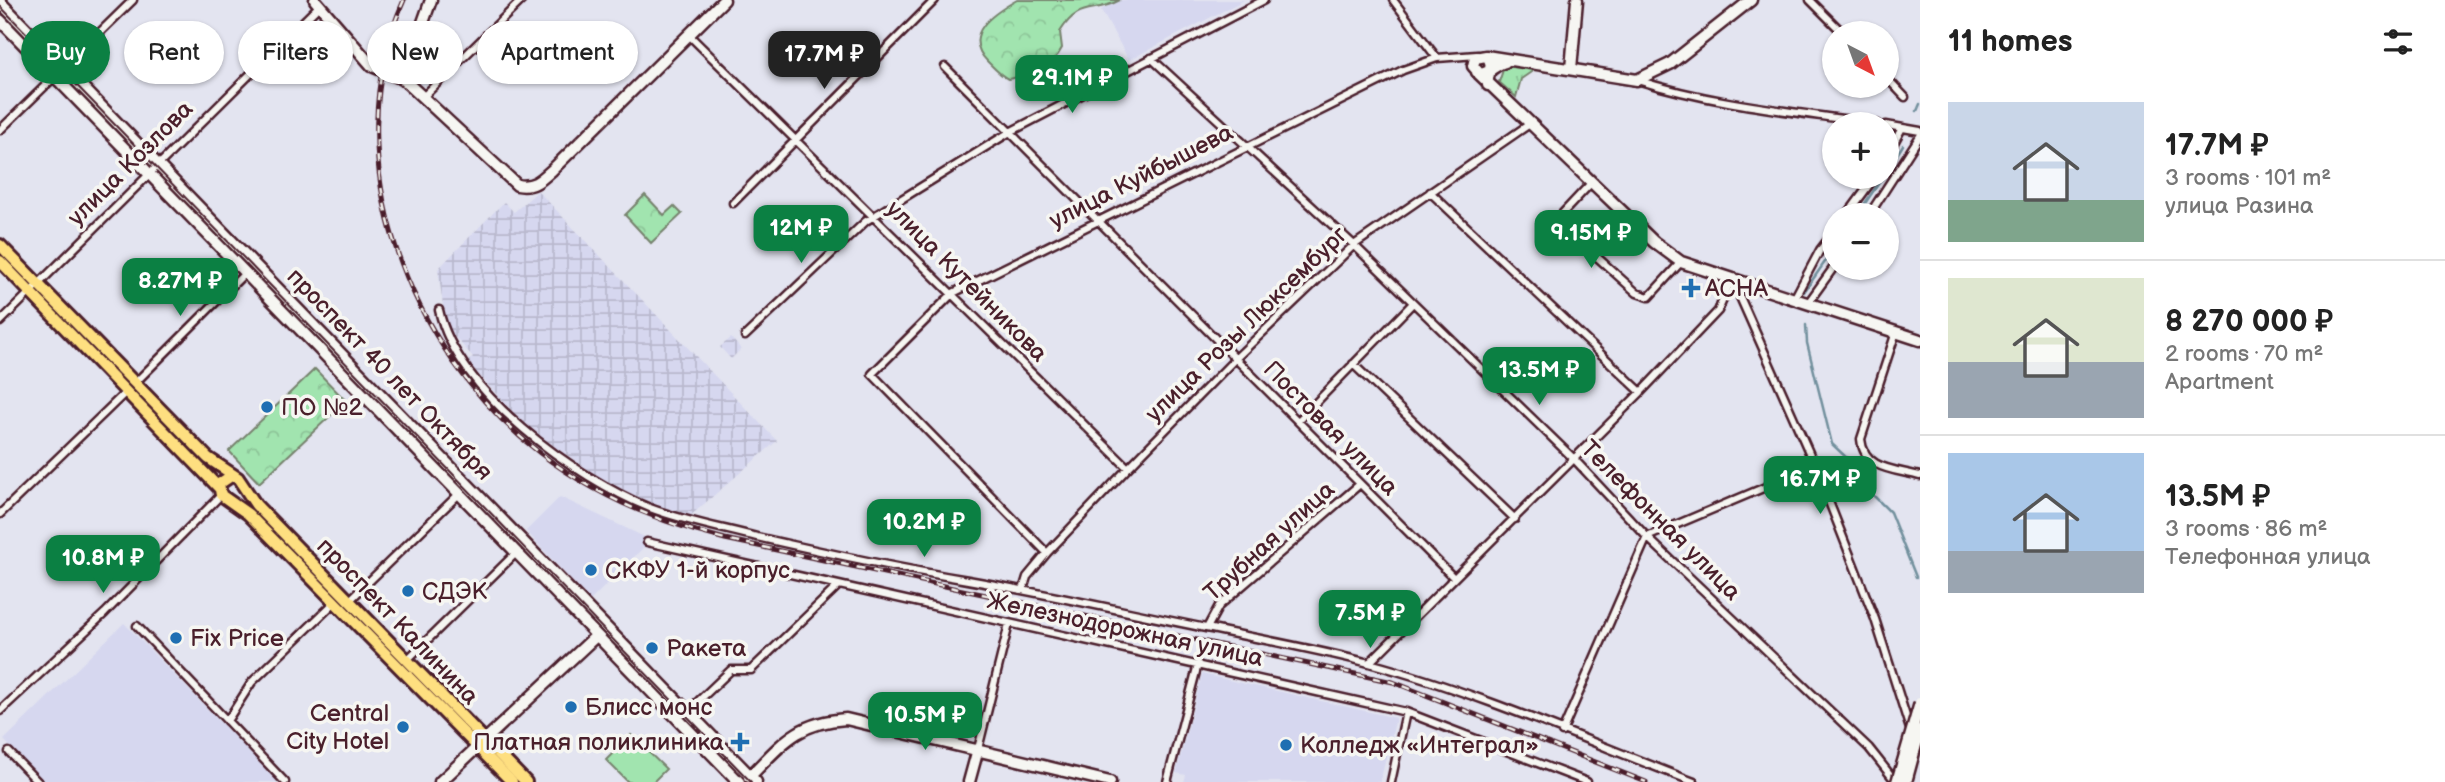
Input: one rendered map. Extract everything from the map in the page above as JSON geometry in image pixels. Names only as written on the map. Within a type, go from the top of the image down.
[{"type":"main road","name":"проспект Калинина","points":[[0,245],[34,288],[131,387],[208,458],[231,476],[238,478],[242,487],[407,660],[512,782]]},
{"type":"main road","name":"проспект Калинина","points":[[0,261],[34,288]]},
{"type":"main road","name":"проспект Калинина","points":[[131,387],[223,494],[482,744],[526,782]]},
{"type":"main road","points":[[231,476],[221,480],[223,494],[238,497],[242,487]]},
{"type":"street","points":[[110,22],[133,0]]},
{"type":"street","points":[[424,21],[432,0]]},
{"type":"street","points":[[424,96],[522,0]]},
{"type":"street","points":[[409,84],[517,185],[527,187],[537,183],[724,0]]},
{"type":"street","points":[[733,203],[936,0]]},
{"type":"street","points":[[745,336],[874,216],[1010,132],[1264,0]]},
{"type":"street","points":[[1393,0],[1437,58]]},
{"type":"street","points":[[1577,0],[1571,69],[1637,80],[1665,89],[1744,104],[1822,116]]},
{"type":"street","points":[[1637,80],[1670,64],[1751,0]]},
{"type":"street","points":[[1810,0],[1831,21]]},
{"type":"street","name":"проспект 40 лет Октября","points":[[0,2],[21,27]]},
{"type":"street","points":[[317,3],[367,59]]},
{"type":"street","name":"улица Козлова","points":[[0,322],[317,3]]},
{"type":"street","name":"проспект 40 лет Октября","points":[[0,20],[21,38]]},
{"type":"street","name":"улица Кутейникова","points":[[689,35],[1128,468]]},
{"type":"street","points":[[1488,85],[1491,62],[1484,56],[1475,58],[1475,71],[1488,85],[1665,252],[1681,262],[1920,340]]},
{"type":"street","name":"улица Куйбышева","points":[[1047,554],[872,374],[953,293],[1404,70],[1437,58],[1484,56],[1571,69]]},
{"type":"street","points":[[1453,57],[1484,74],[1513,60]]},
{"type":"street","name":"Телефонная улица","points":[[1151,58],[1354,245],[1574,459],[1647,537],[1869,748],[1897,782]]},
{"type":"street","name":"Постовая улица","points":[[945,67],[1097,223],[1454,578]]},
{"type":"street","points":[[0,130],[46,84]]},
{"type":"street","name":"проспект 40 лет Октября","points":[[70,84],[148,174],[739,782]]},
{"type":"street","name":"проспект 40 лет Октября","points":[[73,84],[157,165],[374,386],[750,780]]},
{"type":"street","points":[[1899,90],[1906,97]]},
{"type":"street","name":"улица Розы Люксембург","points":[[1023,590],[1027,577],[1128,468],[1235,359],[1354,245],[1531,123]]},
{"type":"street","points":[[1876,203],[1920,133],[1899,127]]},
{"type":"street","points":[[1899,133],[1902,128]]},
{"type":"street","points":[[1591,182],[1560,216],[1558,222],[1637,293],[1649,297],[1681,262]]},
{"type":"street","points":[[1430,192],[1641,392]]},
{"type":"street","points":[[1794,299],[1822,249]]},
{"type":"street","points":[[0,514],[245,273]]},
{"type":"street","points":[[1369,663],[1641,392],[1718,311],[1732,279]]},
{"type":"street","points":[[1732,279],[1815,466],[1875,619],[1916,751]]},
{"type":"street","points":[[1808,303],[1825,280]]},
{"type":"street","points":[[1298,421],[1413,303]]},
{"type":"street","name":"Железнодорожная улица","points":[[439,310],[443,327],[456,350],[497,404],[546,448],[617,494],[654,509],[878,565],[1023,590],[1369,663],[1457,691],[1695,782]]},
{"type":"street","points":[[1896,332],[1861,439],[1863,454],[1869,461],[1920,476]]},
{"type":"street","points":[[1353,364],[1515,519]]},
{"type":"street","points":[[1562,732],[1647,537],[1815,466]]},
{"type":"street","name":"Трубная улица","points":[[1208,628],[1219,606],[1360,484]]},
{"type":"street","points":[[0,711],[105,613],[223,494]]},
{"type":"street","points":[[349,601],[459,494]]},
{"type":"street","name":"Железнодорожная улица","points":[[648,542],[1405,712],[1587,782]]},
{"type":"street","points":[[407,660],[516,553]]},
{"type":"street","points":[[686,713],[731,670],[751,670],[838,586]]},
{"type":"street","points":[[227,721],[252,682],[335,602]]},
{"type":"street","points":[[970,782],[1009,624]]},
{"type":"street","points":[[137,626],[285,782]]},
{"type":"street","points":[[440,782],[596,636]]},
{"type":"street","points":[[1167,782],[1198,664]]},
{"type":"street","points":[[1897,782],[1920,703]]},
{"type":"street","points":[[1391,782],[1405,712]]},
{"type":"street","points":[[750,780],[797,732],[820,721],[846,719],[1110,782]]},
{"type":"street","points":[[1907,782],[1920,730]]},
{"type":"street","points":[[1907,782],[1920,738]]},
{"type":"street","points":[[9,752],[38,782]]},
{"type":"shaded area","points":[[1120,0],[1244,0],[1129,60],[1101,10]]},
{"type":"shaded area","points":[[538,191],[777,441],[689,517],[654,506],[612,486],[542,438],[514,413],[467,362],[473,357],[446,327],[438,269],[504,202],[514,212]]},
{"type":"shaded area","points":[[731,338],[741,349],[731,359],[720,347]]},
{"type":"shaded area","name":"СКФУ 1-й корпус","points":[[560,497],[651,540],[590,601],[526,531]]},
{"type":"shaded area","points":[[124,623],[278,782],[44,782],[4,740]]},
{"type":"shaded area","name":"Колледж «Интеграл»","points":[[1202,674],[1396,718],[1380,782],[1184,782],[1186,775],[1176,773]]},
{"type":"green space","points":[[1017,0],[1120,0],[1074,16],[1060,32],[1062,48],[1058,55],[1031,73],[1008,79],[987,61],[977,42],[984,25],[999,11]]},
{"type":"green space","points":[[1513,65],[1537,68],[1521,79],[1516,97],[1499,82],[1503,70]]},
{"type":"green space","points":[[645,195],[664,215],[674,206],[682,214],[651,243],[625,215]]},
{"type":"green space","points":[[315,369],[346,401],[259,483],[229,451]]},
{"type":"green space","points":[[631,735],[666,769],[653,782],[628,782],[606,760]]},
{"type":"waterway","points":[[1917,111],[1920,104]]},
{"type":"waterway","points":[[1899,151],[1903,145]]},
{"type":"waterway","points":[[1865,203],[1875,189]]},
{"type":"waterway","points":[[1804,292],[1822,266]]},
{"type":"waterway","points":[[1806,325],[1807,343],[1832,444],[1865,475],[1868,490],[1890,512],[1916,577]]},
{"type":"tram line","points":[[0,6],[751,782]]},
{"type":"tram line","points":[[1900,782],[1920,713]]},
{"type":"railway","points":[[404,0],[384,61],[377,123],[381,186],[396,248],[420,307],[453,361],[493,411],[540,453],[583,482],[651,516],[725,539],[1393,682],[1646,782]]},
{"type":"place","name":"АСНА","points":[[1691,288]]},
{"type":"place","name":"ПО №2","points":[[267,407]]},
{"type":"place","name":"СКФУ 1-й корпус","points":[[591,570]]},
{"type":"place","name":"СДЭК","points":[[408,591]]},
{"type":"place","name":"Fix Price","points":[[176,638]]},
{"type":"place","name":"Ракета","points":[[652,648]]},
{"type":"place","name":"Блисс монс","points":[[571,707]]},
{"type":"place","name":"Central City Hotel","points":[[403,727]]},
{"type":"place","name":"Платная поликлиника","points":[[740,742]]},
{"type":"place","name":"Колледж «Интеграл»","points":[[1286,745]]}]
